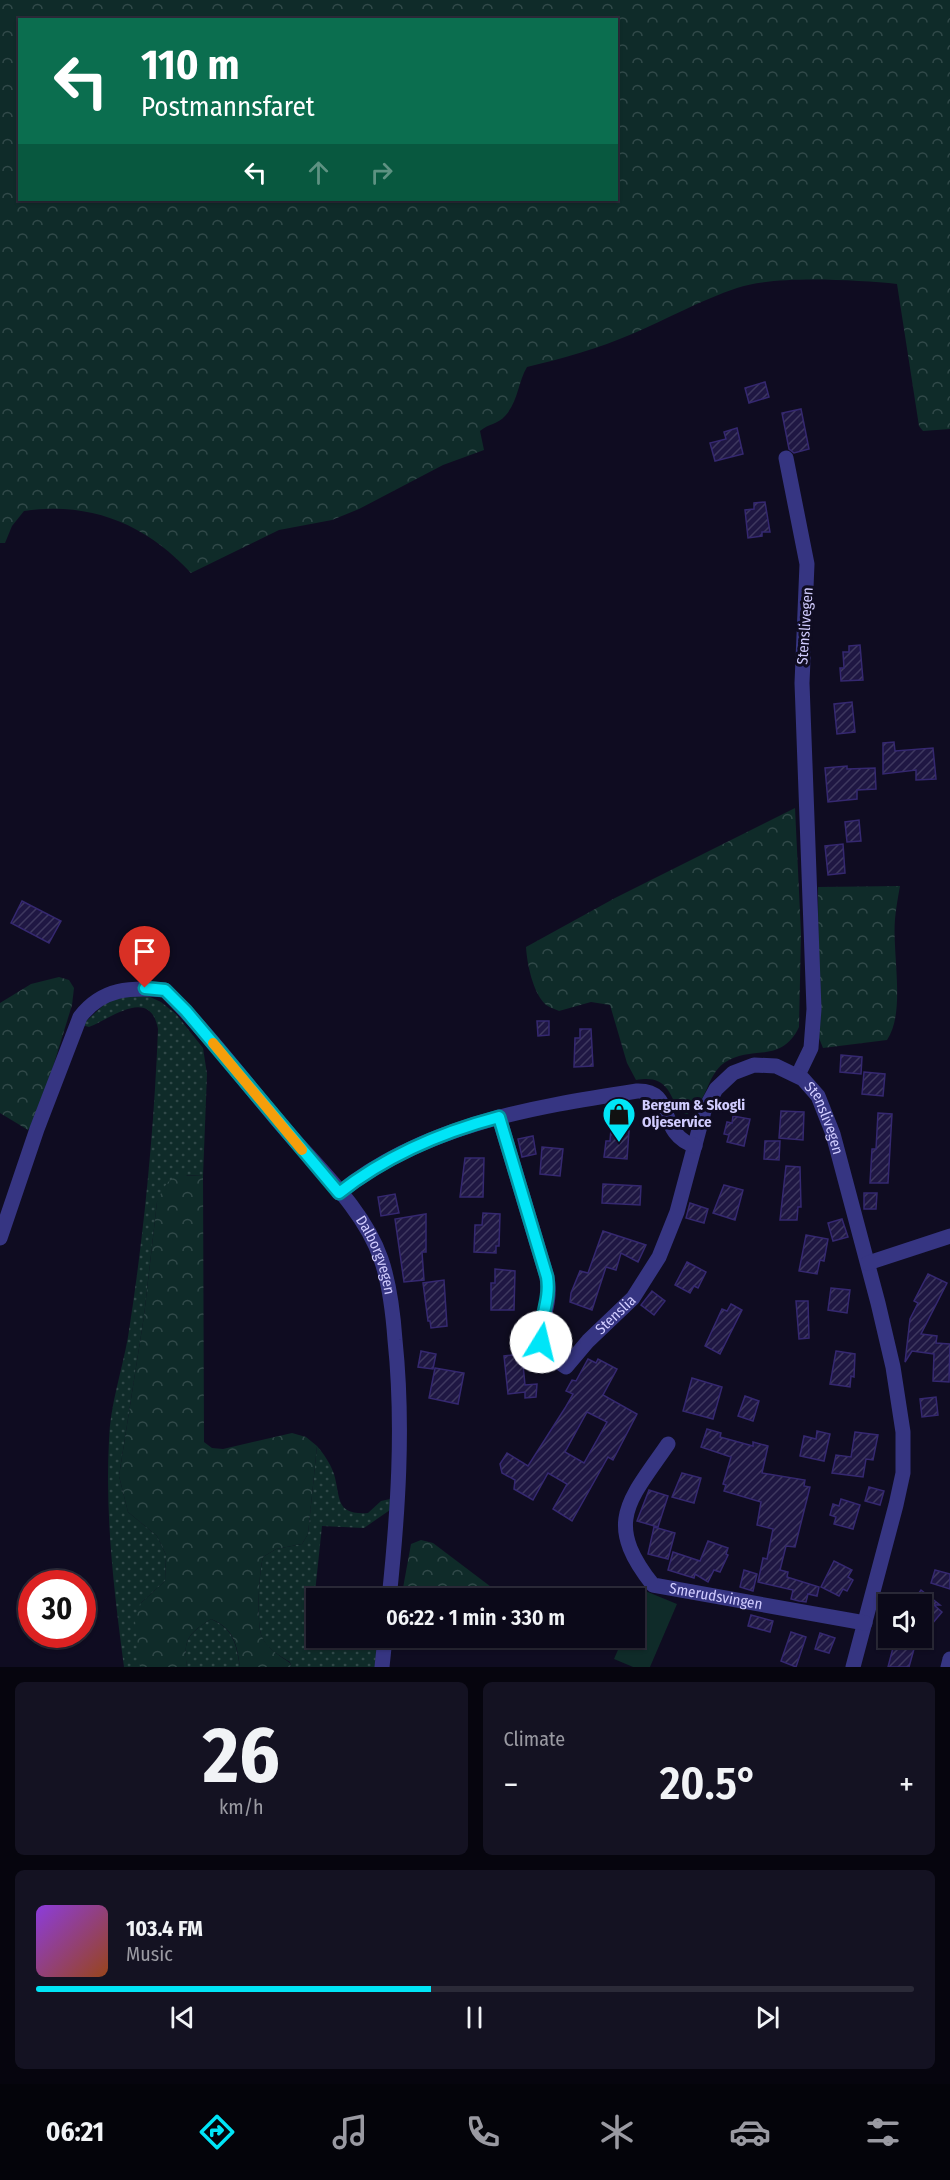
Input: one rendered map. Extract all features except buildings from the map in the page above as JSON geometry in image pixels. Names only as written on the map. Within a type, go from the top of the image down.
[{"type":"street","name":"Stenslivegen","points":[[786,458],[805,549],[808,580],[802,683],[814,1009],[811,1048],[798,1075],[813,1089],[825,1112],[868,1263],[895,1378],[904,1444],[903,1473],[896,1505],[853,1667]]},
{"type":"street","name":"Dalborgvegen","points":[[0,1238],[37,1129],[80,1017],[92,1004],[122,989],[165,990],[201,1028],[339,1193],[375,1244],[392,1305],[399,1392],[396,1516],[390,1588]]},
{"type":"street","name":"Stenslia","points":[[499,1117],[547,1277],[549,1300],[541,1329],[541,1342],[548,1353],[566,1367],[588,1341],[621,1311],[654,1265],[677,1212],[706,1104],[727,1077],[747,1067],[761,1065],[776,1066],[798,1075]]},
{"type":"street","points":[[339,1193],[414,1147],[472,1124],[629,1092],[648,1092],[661,1102],[675,1136],[694,1146]]},
{"type":"street","points":[[868,1263],[950,1236]]},
{"type":"street","name":"Smerudsvingen","points":[[668,1444],[634,1494],[624,1523],[631,1555],[653,1585],[865,1623]]},
{"type":"street","points":[[382,1667],[384,1648]]},
{"type":"street","points":[[948,1667],[950,1659]]},
{"type":"green space","points":[[0,0],[950,0],[950,429],[923,431],[919,426],[897,284],[838,280],[772,281],[737,288],[607,344],[527,367],[509,410],[502,419],[480,431],[484,450],[443,465],[359,509],[332,520],[279,530],[191,573],[174,556],[136,529],[94,513],[48,509],[24,511],[12,526],[5,543],[0,543]]},
{"type":"green space","points":[[795,808],[801,933],[799,1027],[792,1039],[783,1046],[734,1058],[724,1063],[718,1068],[694,1109],[687,1114],[678,1111],[664,1085],[653,1080],[636,1080],[627,1063],[610,1005],[591,1002],[559,1011],[545,1004],[531,977],[526,947],[615,898]]},
{"type":"green space","points":[[900,886],[895,919],[897,999],[893,1028],[887,1040],[823,1048],[819,1038],[818,887]]},
{"type":"green space","points":[[59,977],[69,980],[74,988],[72,1005],[38,1116],[28,1130],[0,1113],[0,1003],[31,984]]},
{"type":"green space","points":[[122,996],[148,996],[161,1002],[176,1014],[203,1048],[207,1074],[203,1176],[187,1175],[157,1202],[144,1316],[119,1476],[128,1512],[157,1536],[166,1555],[165,1581],[141,1603],[140,1667],[124,1667],[111,1554],[108,1469],[112,1414],[128,1337],[143,1222],[154,1106],[158,1029],[154,1016],[147,1009],[138,1007],[118,1013],[89,1027],[82,1025],[108,1001]]},
{"type":"green space","points":[[179,1175],[203,1176],[204,1442],[212,1448],[223,1449],[292,1433],[306,1437],[317,1446],[308,1534],[302,1544],[276,1549],[263,1557],[260,1574],[259,1610],[262,1637],[271,1649],[290,1663],[291,1667],[240,1667],[233,1638],[225,1627],[211,1619],[192,1633],[189,1638],[186,1650],[187,1667],[140,1667],[135,1621],[141,1603],[165,1581],[166,1555],[157,1536],[128,1512],[119,1476],[144,1316],[157,1202],[168,1182]]},
{"type":"green space","points":[[317,1446],[327,1459],[334,1474],[339,1498],[345,1508],[357,1513],[368,1513],[381,1501],[390,1499],[390,1510],[364,1528],[322,1526],[315,1588],[306,1588],[306,1648],[377,1648],[375,1667],[291,1667],[290,1662],[274,1652],[262,1637],[259,1598],[263,1557],[276,1549],[302,1544],[308,1534]]},
{"type":"green space","points":[[421,1540],[433,1543],[492,1588],[403,1588],[411,1544]]},
{"type":"green space","points":[[645,1591],[677,1604],[650,1667],[633,1667],[614,1659],[619,1648],[645,1648]]},
{"type":"green space","points":[[211,1619],[225,1627],[233,1638],[240,1667],[187,1667],[186,1650],[189,1638],[192,1633]]},
{"type":"slow traffic","points":[[213,1043],[302,1150]]},
{"type":"place","name":"Bergum & Skogli Oljeservice","points":[[619,1143]]},
{"type":"route","points":[[145,988],[165,990],[186,1011],[339,1193],[350,1184],[414,1147],[472,1124],[499,1117],[549,1286],[549,1300],[541,1329],[541,1342]]}]
